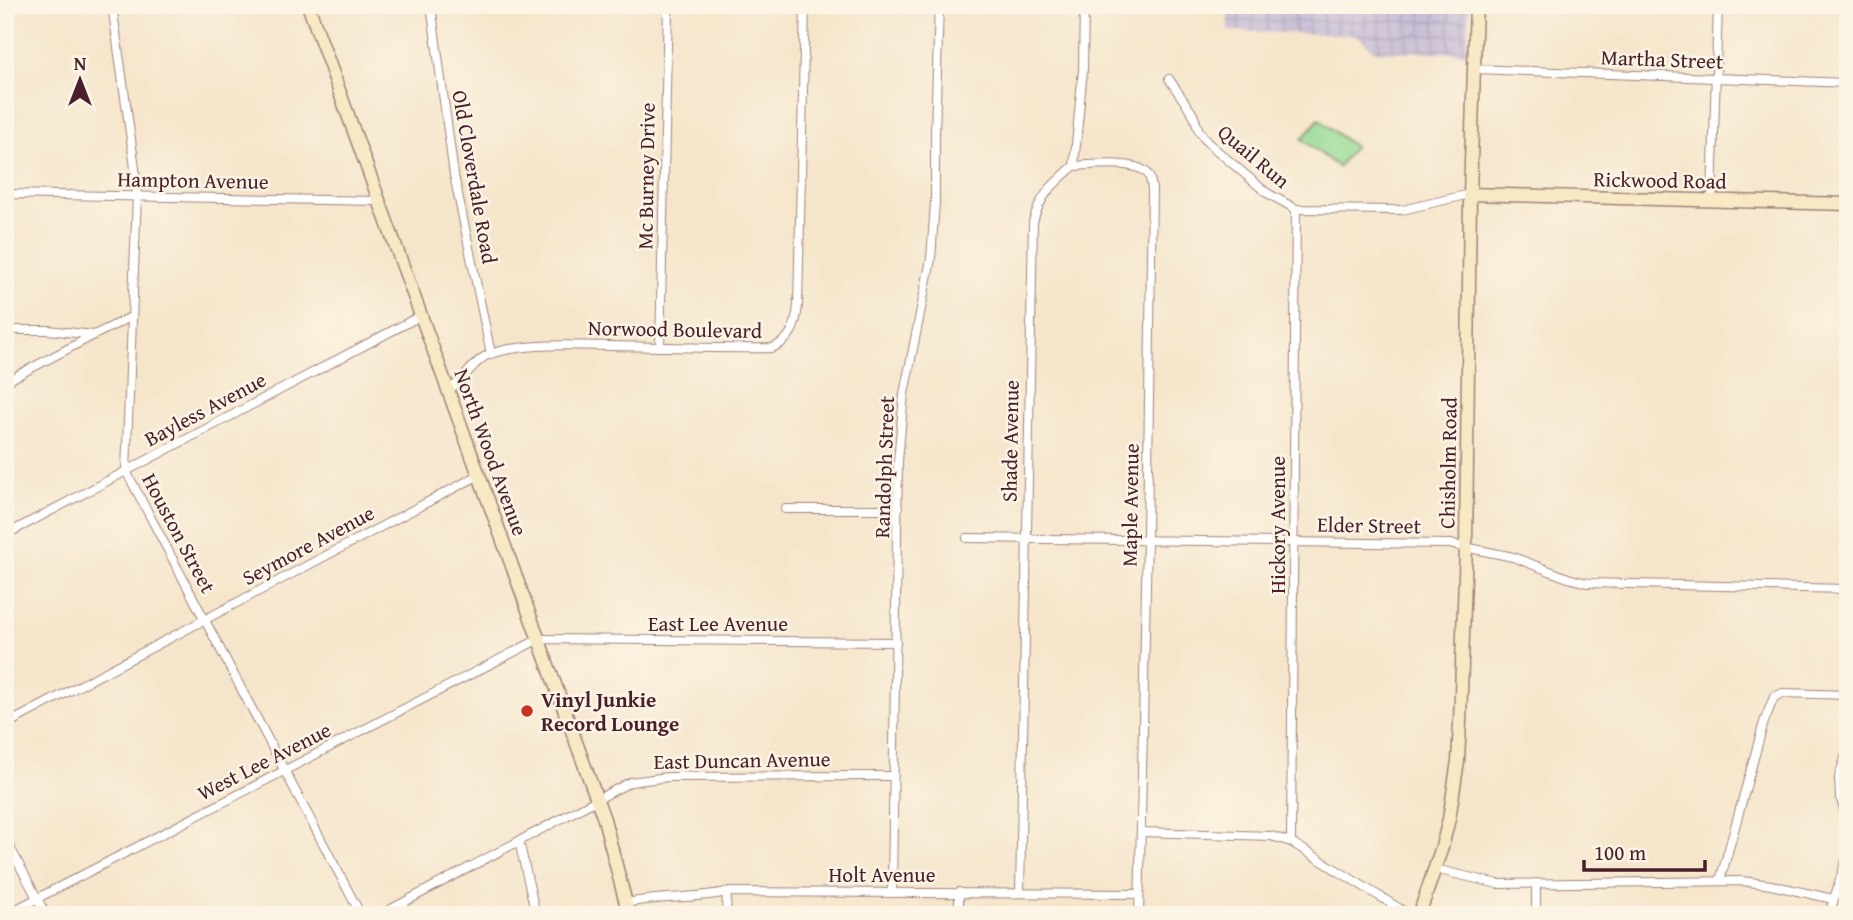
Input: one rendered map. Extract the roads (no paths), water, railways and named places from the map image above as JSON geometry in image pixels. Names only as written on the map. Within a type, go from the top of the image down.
[{"type":"main road","name":"North Wood Avenue","points":[[308,5],[596,799],[628,909]]},
{"type":"main road","name":"Chisholm Road","points":[[1419,915],[1449,819],[1458,761],[1466,547],[1470,194],[1476,5]]},
{"type":"main road","name":"Rickwood Road","points":[[1470,194],[1848,204]]},
{"type":"street","name":"Houston Street","points":[[112,5],[137,196],[126,471],[361,915]]},
{"type":"street","name":"Old Cloverdale Road","points":[[431,5],[454,175],[491,354]]},
{"type":"street","name":"Mc Burney Drive","points":[[660,347],[668,5]]},
{"type":"street","name":"Norwood Boulevard","points":[[491,354],[566,345],[772,348],[782,344],[794,330],[798,305],[806,5]]},
{"type":"street","name":"Randolph Street","points":[[892,891],[898,461],[904,394],[931,259],[935,202],[939,5]]},
{"type":"street","points":[[1074,166],[1083,69],[1084,5]]},
{"type":"street","points":[[1712,200],[1718,5]]},
{"type":"street","name":"Martha Street","points":[[1475,69],[1848,83]]},
{"type":"street","name":"Quail Run","points":[[1169,79],[1193,114],[1199,131],[1207,142],[1267,193],[1296,209],[1402,210],[1470,194]]},
{"type":"street","name":"Shade Avenue","points":[[1020,893],[1032,222],[1037,205],[1046,192],[1074,166]]},
{"type":"street","name":"Maple Avenue","points":[[1074,166],[1136,167],[1146,172],[1150,178],[1147,539],[1139,915]]},
{"type":"street","name":"Hampton Avenue","points":[[5,194],[380,201]]},
{"type":"street","name":"Hickory Avenue","points":[[1291,842],[1296,209]]},
{"type":"street","name":"Bayless Avenue","points":[[5,535],[422,315]]},
{"type":"street","points":[[5,383],[131,317]]},
{"type":"street","points":[[5,330],[48,330],[94,335]]},
{"type":"street","points":[[448,390],[478,361],[491,354]]},
{"type":"street","name":"Seymore Avenue","points":[[5,725],[479,475]]},
{"type":"street","points":[[785,509],[898,509]]},
{"type":"street","name":"Elder Street","points":[[967,538],[1450,544],[1513,557],[1587,583],[1848,589]]},
{"type":"street","name":"East Lee Avenue","points":[[539,639],[896,642]]},
{"type":"street","name":"West Lee Avenue","points":[[5,915],[539,639]]},
{"type":"street","points":[[1720,881],[1764,722],[1774,697],[1783,693],[1848,695]]},
{"type":"street","points":[[1848,748],[1839,778],[1840,797],[1848,820]]},
{"type":"street","name":"East Duncan Avenue","points":[[380,915],[630,782],[649,778],[892,776]]},
{"type":"street","points":[[1140,832],[1256,834],[1291,842],[1410,915]]},
{"type":"street","points":[[5,838],[46,915]]},
{"type":"street","points":[[519,841],[536,915]]},
{"type":"street","points":[[1829,915],[1848,854]]},
{"type":"street","points":[[1435,869],[1499,884],[1720,881],[1772,885],[1833,899]]},
{"type":"street","points":[[1536,883],[1536,915]]},
{"type":"street","points":[[726,915],[727,892]]},
{"type":"street","name":"Holt Avenue","points":[[628,909],[643,900],[727,892],[1139,894]]},
{"type":"street","points":[[959,892],[959,915]]},
{"type":"place","name":"Vinyl Junkie Record Lounge","points":[[527,711]]}]
